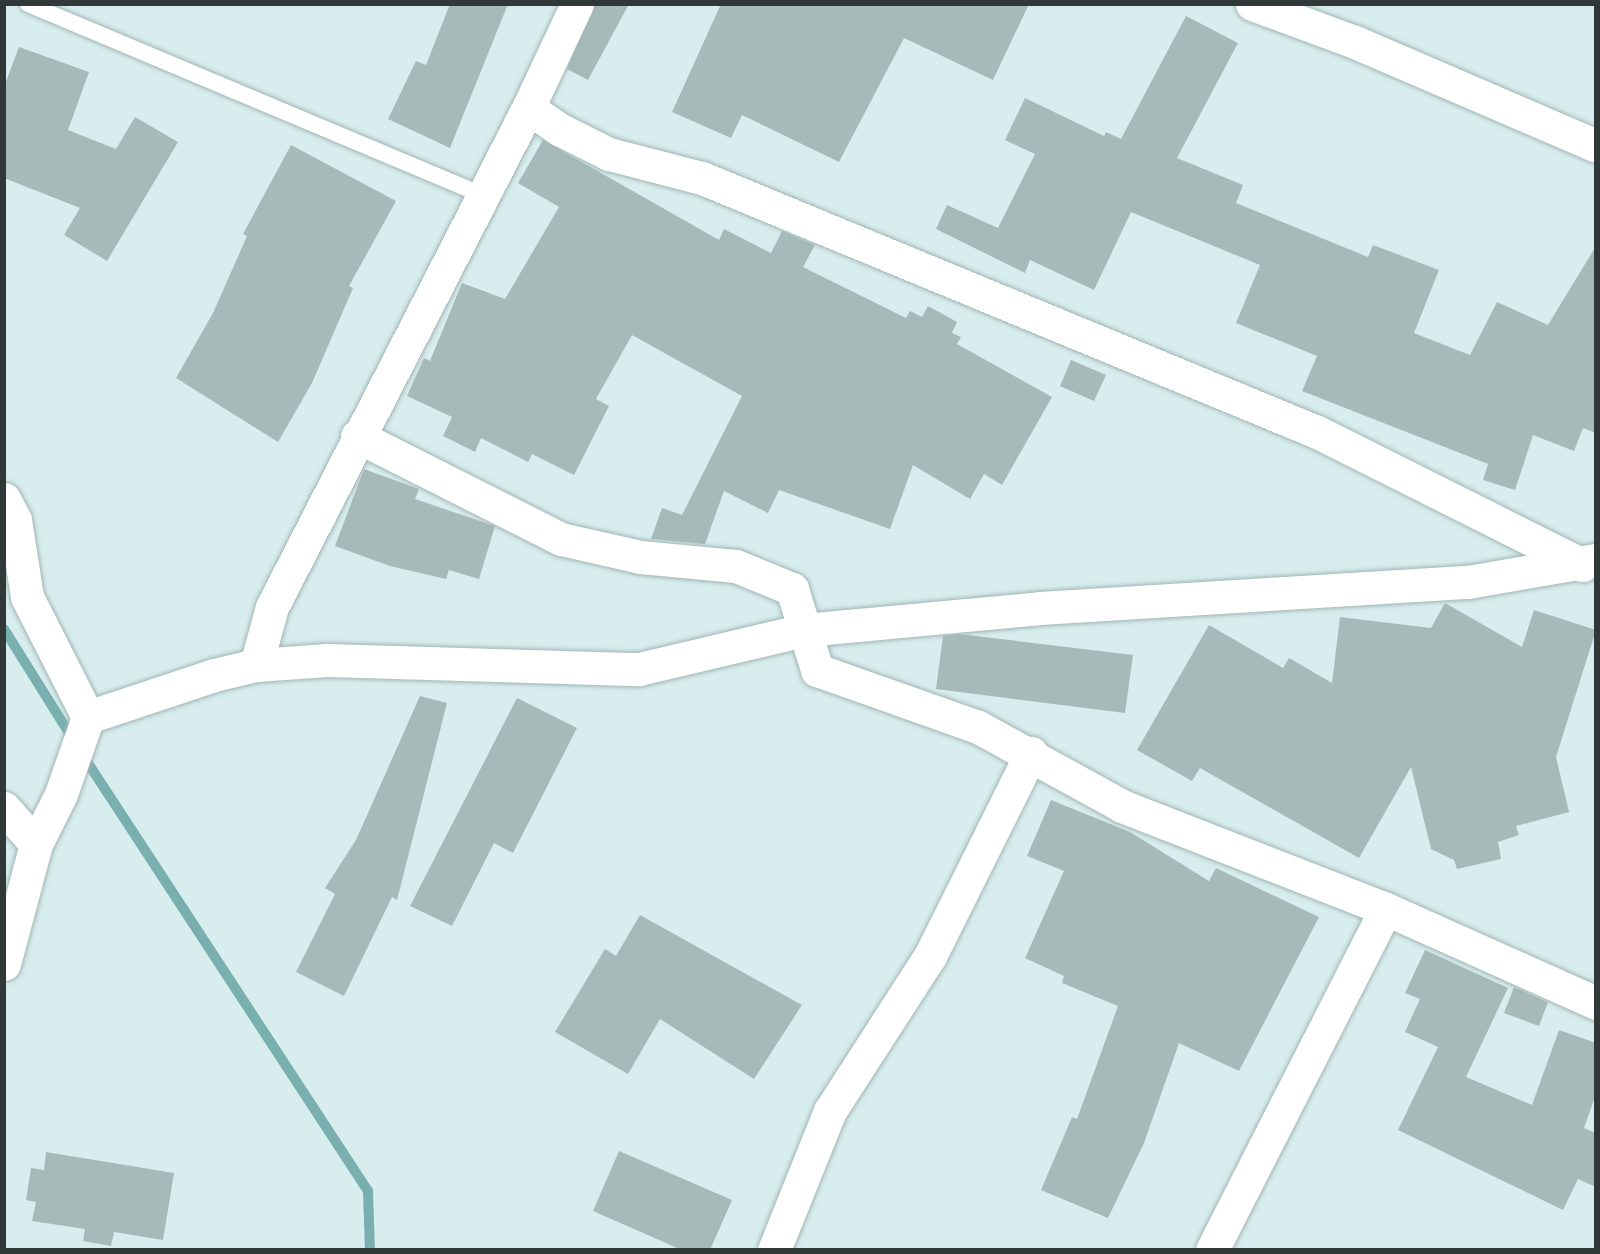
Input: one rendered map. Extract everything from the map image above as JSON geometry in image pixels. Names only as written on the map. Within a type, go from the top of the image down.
[{"type":"street","points":[[256,665],[272,607],[357,436],[528,108],[577,4]]},
{"type":"street","points":[[1252,4],[1355,42],[1596,146]]},
{"type":"street","points":[[528,108],[609,154],[702,178],[1317,432],[1589,564]]},
{"type":"street","points":[[357,436],[561,539],[640,557],[736,566],[792,589],[817,670],[978,728],[1032,753],[1058,776],[1122,806],[1386,909],[1596,1003]]},
{"type":"street","points":[[4,499],[15,520],[27,597],[87,717],[61,794],[36,843],[4,964]]},
{"type":"street","points":[[87,717],[256,665],[327,660],[639,669],[804,630],[1040,608],[1468,582],[1589,564]]},
{"type":"street","points":[[774,1250],[830,1111],[930,956],[1032,753]]},
{"type":"street","points":[[4,808],[36,843]]},
{"type":"street","points":[[1212,1250],[1386,909]]},
{"type":"lane","points":[[28,4],[482,195]]},
{"type":"building","points":[[450,4],[508,4],[450,148],[388,119],[416,61],[426,65]]},
{"type":"building","points":[[595,4],[629,4],[588,80],[567,69]]},
{"type":"building","points":[[721,4],[1029,4],[993,80],[904,38],[839,162],[742,115],[731,138],[672,112]]},
{"type":"building","points":[[1186,16],[1238,43],[1177,158],[1243,185],[1236,203],[1368,257],[1373,245],[1439,270],[1414,333],[1470,355],[1497,302],[1548,325],[1596,246],[1596,433],[1583,428],[1574,451],[1533,435],[1515,490],[1483,480],[1488,464],[1302,391],[1317,356],[1236,323],[1260,265],[1131,212],[1094,290],[1030,260],[1025,273],[936,229],[947,205],[998,228],[1035,154],[1005,140],[1025,98],[1104,136],[1106,132],[1121,139]]},
{"type":"building","points":[[19,47],[89,72],[68,130],[116,149],[135,117],[178,142],[107,261],[64,235],[80,208],[4,178],[4,87]]},
{"type":"building","points":[[543,140],[719,240],[724,229],[771,253],[782,231],[815,245],[803,267],[906,318],[910,311],[922,317],[928,306],[957,322],[952,333],[961,337],[957,344],[1052,397],[1002,485],[984,474],[970,499],[913,465],[890,529],[779,490],[768,513],[724,491],[705,544],[651,539],[662,508],[682,515],[742,396],[632,335],[596,399],[609,406],[574,475],[532,454],[528,462],[481,438],[475,452],[443,436],[452,417],[407,396],[424,358],[430,361],[462,283],[505,299],[559,207],[518,183]]},
{"type":"building","points":[[291,145],[396,201],[349,286],[353,288],[312,383],[278,442],[176,378],[213,313],[247,236],[243,234]]},
{"type":"building","points":[[1071,360],[1106,375],[1094,401],[1060,386]]},
{"type":"building","points":[[364,469],[419,489],[415,499],[495,526],[479,579],[449,570],[446,579],[390,566],[335,546]]},
{"type":"building","points":[[1445,603],[1522,647],[1534,610],[1596,630],[1556,757],[1569,812],[1516,826],[1519,835],[1498,842],[1501,859],[1457,869],[1454,860],[1431,849],[1411,767],[1359,858],[1200,768],[1192,781],[1137,750],[1209,625],[1283,668],[1289,658],[1332,683],[1340,617],[1431,628]]},
{"type":"building","points":[[959,634],[1133,655],[1125,713],[936,689],[943,636]]},
{"type":"building","points":[[420,696],[447,703],[397,900],[392,897],[344,996],[296,972],[335,894],[325,888],[356,840]]},
{"type":"building","points":[[517,698],[577,728],[513,853],[494,843],[452,926],[410,906]]},
{"type":"building","points":[[1051,800],[1130,832],[1209,881],[1216,868],[1319,917],[1239,1071],[1179,1043],[1144,1143],[1108,1218],[1041,1190],[1072,1117],[1077,1119],[1118,1006],[1062,983],[1064,976],[1025,958],[1064,871],[1027,856]]},
{"type":"building","points":[[640,915],[802,1005],[754,1079],[660,1019],[628,1074],[555,1032],[605,949],[616,956]]},
{"type":"building","points":[[1425,950],[1508,988],[1466,1077],[1532,1105],[1559,1030],[1596,1043],[1596,1094],[1584,1128],[1596,1133],[1596,1187],[1578,1179],[1563,1210],[1398,1130],[1438,1047],[1405,1032],[1420,999],[1405,993]]},
{"type":"building","points":[[1514,987],[1548,1002],[1539,1026],[1504,1013]]},
{"type":"building","points":[[619,1151],[732,1200],[710,1250],[682,1250],[593,1211]]},
{"type":"building","points":[[46,1152],[174,1173],[163,1240],[114,1232],[111,1246],[83,1241],[85,1229],[32,1221],[36,1202],[26,1200],[31,1168],[44,1170]]},
{"type":"waterway","points":[[4,629],[74,741]]},
{"type":"waterway","points":[[82,754],[368,1191],[370,1250]]}]
